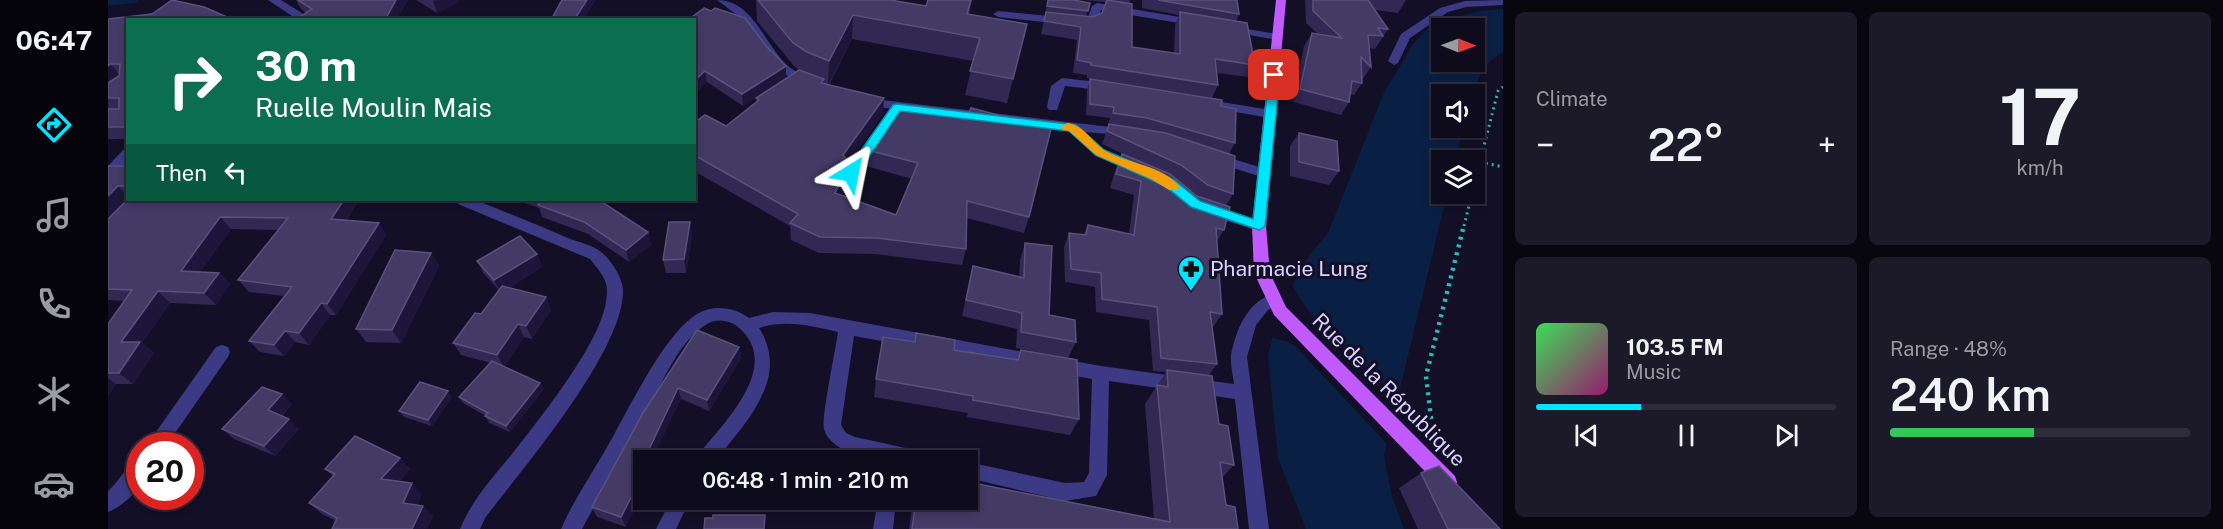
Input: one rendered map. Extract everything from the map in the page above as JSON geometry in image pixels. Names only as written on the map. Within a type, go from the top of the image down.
[{"type":"main road","points":[[1277,307],[1262,273],[1259,226],[1281,0]]},
{"type":"main road","name":"Rue de la République","points":[[1277,307],[1462,496]]},
{"type":"street","points":[[273,0],[298,15],[297,18]]},
{"type":"street","points":[[722,0],[745,16],[779,65],[794,82],[823,90]]},
{"type":"street","points":[[1394,61],[1405,36],[1444,10],[1465,4],[1503,2]]},
{"type":"street","points":[[998,14],[1089,24],[1092,23],[1091,5],[1277,37]]},
{"type":"street","points":[[1053,107],[1057,86],[1062,82],[1120,89]]},
{"type":"street","points":[[851,99],[891,117],[1072,128],[1139,136]]},
{"type":"street","points":[[1189,100],[1271,114]]},
{"type":"street","points":[[851,173],[891,117]]},
{"type":"street","points":[[1072,128],[1100,153],[1155,176]]},
{"type":"street","points":[[1204,153],[1264,173]]},
{"type":"street","points":[[109,170],[126,155]]},
{"type":"street","points":[[109,170],[126,172]]},
{"type":"street","points":[[465,201],[595,255],[608,270],[615,291],[611,312],[584,371],[478,511],[470,529]]},
{"type":"street","points":[[1195,204],[1259,226]]},
{"type":"street","points":[[1259,529],[1239,357],[1242,340],[1262,306],[1277,307]]},
{"type":"street","points":[[571,529],[669,356],[699,320],[722,314],[731,315],[749,325],[760,345],[762,357],[759,386],[752,401],[713,450]]},
{"type":"street","points":[[749,325],[762,318],[808,318],[847,328],[1101,373],[1243,393]]},
{"type":"street","points":[[847,328],[832,427],[840,439],[869,450]]},
{"type":"street","points":[[165,432],[222,352]]},
{"type":"street","points":[[978,472],[1065,492],[1089,490],[1098,475],[1101,373]]},
{"type":"street","points":[[108,503],[126,486]]},
{"type":"street","points":[[666,529],[676,510]]},
{"type":"street","points":[[883,529],[886,510]]},
{"type":"path","points":[[1483,150],[1498,91],[1503,87]]},
{"type":"path","points":[[1485,163],[1503,167]]},
{"type":"path","points":[[1438,471],[1426,376],[1469,204]]},
{"type":"water","points":[[1503,9],[1503,52],[1485,69],[1485,18],[1454,18],[1480,11]]},
{"type":"water","points":[[1431,28],[1431,72],[1483,72],[1477,84],[1431,84],[1431,138],[1461,138],[1457,150],[1431,150],[1431,204],[1445,204],[1384,455],[1391,493],[1404,529],[1306,529],[1278,458],[1268,356],[1290,289],[1309,256],[1328,233],[1383,95],[1413,44]]},
{"type":"pier","points":[[1291,283],[1306,308],[1400,401],[1389,446],[1295,346],[1270,337]]},
{"type":"building","points":[[172,0],[204,7],[229,18],[126,18],[126,127],[108,127],[108,109],[119,109],[119,98],[108,98],[108,83],[119,76],[120,64],[108,66],[108,19],[152,14]]},
{"type":"building","points":[[298,0],[396,0],[386,18],[298,18],[312,9]]},
{"type":"building","points":[[562,0],[587,0],[575,18],[552,18]]},
{"type":"building","points":[[758,0],[890,0],[926,6],[928,0],[971,0],[967,14],[1027,24],[1013,79],[970,71],[980,38],[853,15],[829,61],[793,43]]},
{"type":"building","points":[[1048,0],[1074,0],[1090,3],[1088,11],[1047,6]]},
{"type":"building","points":[[1107,0],[1132,4],[1132,47],[1180,54],[1180,12],[1247,23],[1255,65],[1215,59],[1218,85],[1091,65],[1091,63],[1077,60],[1081,27],[1044,21],[1046,12],[1093,17],[1102,13]]},
{"type":"building","points":[[1158,0],[1237,0],[1239,14]]},
{"type":"building","points":[[1313,0],[1368,0],[1388,29],[1378,28],[1383,36],[1368,35],[1371,67],[1361,57],[1362,83],[1352,81],[1349,102],[1300,89],[1312,33],[1342,38],[1313,11]]},
{"type":"building","points":[[704,8],[711,11],[715,8],[745,18],[767,47],[786,66],[742,94],[705,71],[696,79],[696,18],[691,18]]},
{"type":"building","points":[[799,70],[824,79],[821,83],[884,98],[843,155],[850,163],[835,193],[896,215],[918,163],[867,150],[899,105],[966,120],[971,108],[1051,129],[1029,217],[967,201],[966,249],[877,238],[820,237],[790,223],[798,214],[696,156],[696,122],[705,115],[726,126],[759,100],[756,98]]},
{"type":"building","points":[[1090,79],[1222,100],[1221,106],[1236,109],[1235,143],[1147,118],[1113,113],[1114,107],[1090,104]]},
{"type":"building","points":[[1109,124],[1166,133],[1235,156],[1233,194],[1208,185],[1181,165],[1107,131]]},
{"type":"building","points":[[1299,133],[1337,141],[1339,171],[1299,162]]},
{"type":"building","points":[[1122,154],[1170,174],[1197,196],[1230,207],[1224,230],[1216,228],[1222,314],[1210,312],[1217,364],[1161,358],[1157,307],[1102,299],[1101,273],[1071,269],[1069,233],[1086,235],[1088,225],[1134,235],[1141,181],[1116,174]]},
{"type":"building","points":[[108,166],[126,166],[126,186],[118,186],[108,196]]},
{"type":"building","points":[[126,201],[343,201],[331,219],[379,223],[327,304],[321,303],[299,333],[285,331],[274,345],[249,341],[292,287],[238,280],[288,218],[220,217],[181,271],[219,273],[204,293],[158,291],[121,342],[140,342],[119,373],[108,373],[108,324],[132,290],[108,289],[108,219]]},
{"type":"building","points":[[542,201],[601,201],[648,232],[626,250],[584,222],[538,205]]},
{"type":"building","points":[[669,222],[690,222],[684,259],[663,260]]},
{"type":"building","points":[[520,236],[537,254],[494,280],[477,261]]},
{"type":"building","points":[[1025,243],[1052,246],[1049,315],[1075,320],[1076,342],[1021,332],[1022,313],[966,300],[973,266],[1024,278]]},
{"type":"building","points":[[395,250],[431,253],[392,330],[356,329]]},
{"type":"building","points":[[502,286],[546,297],[526,326],[518,324],[497,355],[453,343],[475,313],[481,314]]},
{"type":"building","points":[[697,330],[739,347],[707,400],[678,388],[649,450],[633,450],[633,494],[621,517],[592,507],[643,413]]},
{"type":"building","points":[[916,333],[955,340],[954,350],[1018,360],[1021,350],[1077,360],[1079,419],[973,400],[973,396],[876,379],[883,337],[915,342]]},
{"type":"building","points":[[492,361],[540,383],[506,426],[485,416],[488,413],[459,397]]},
{"type":"building","points":[[1167,370],[1212,376],[1219,424],[1228,426],[1234,465],[1220,462],[1226,505],[1235,507],[1238,529],[912,529],[915,510],[978,510],[978,484],[1170,522],[1157,385],[1168,387]]},
{"type":"building","points":[[420,382],[448,391],[428,420],[399,411]]},
{"type":"building","points":[[262,387],[282,394],[268,410],[289,419],[264,446],[222,429]]},
{"type":"building","points":[[355,436],[400,458],[381,479],[412,483],[403,503],[423,506],[412,529],[332,529],[337,518],[309,503],[335,474],[325,469]]},
{"type":"building","points":[[1439,466],[1500,529],[1448,529],[1421,473]]},
{"type":"building","points":[[713,515],[765,515],[764,529],[704,529],[705,518],[713,518]]},
{"type":"waterway","points":[[108,3],[135,0]]},
{"type":"slow traffic","points":[[1067,127],[1072,128],[1100,153],[1155,176],[1173,187]]},
{"type":"place","name":"Pharmacie Lung","points":[[1191,292]]},
{"type":"route","points":[[851,173],[897,108],[1072,128],[1100,153],[1169,183],[1195,204],[1259,226],[1274,75]]}]
